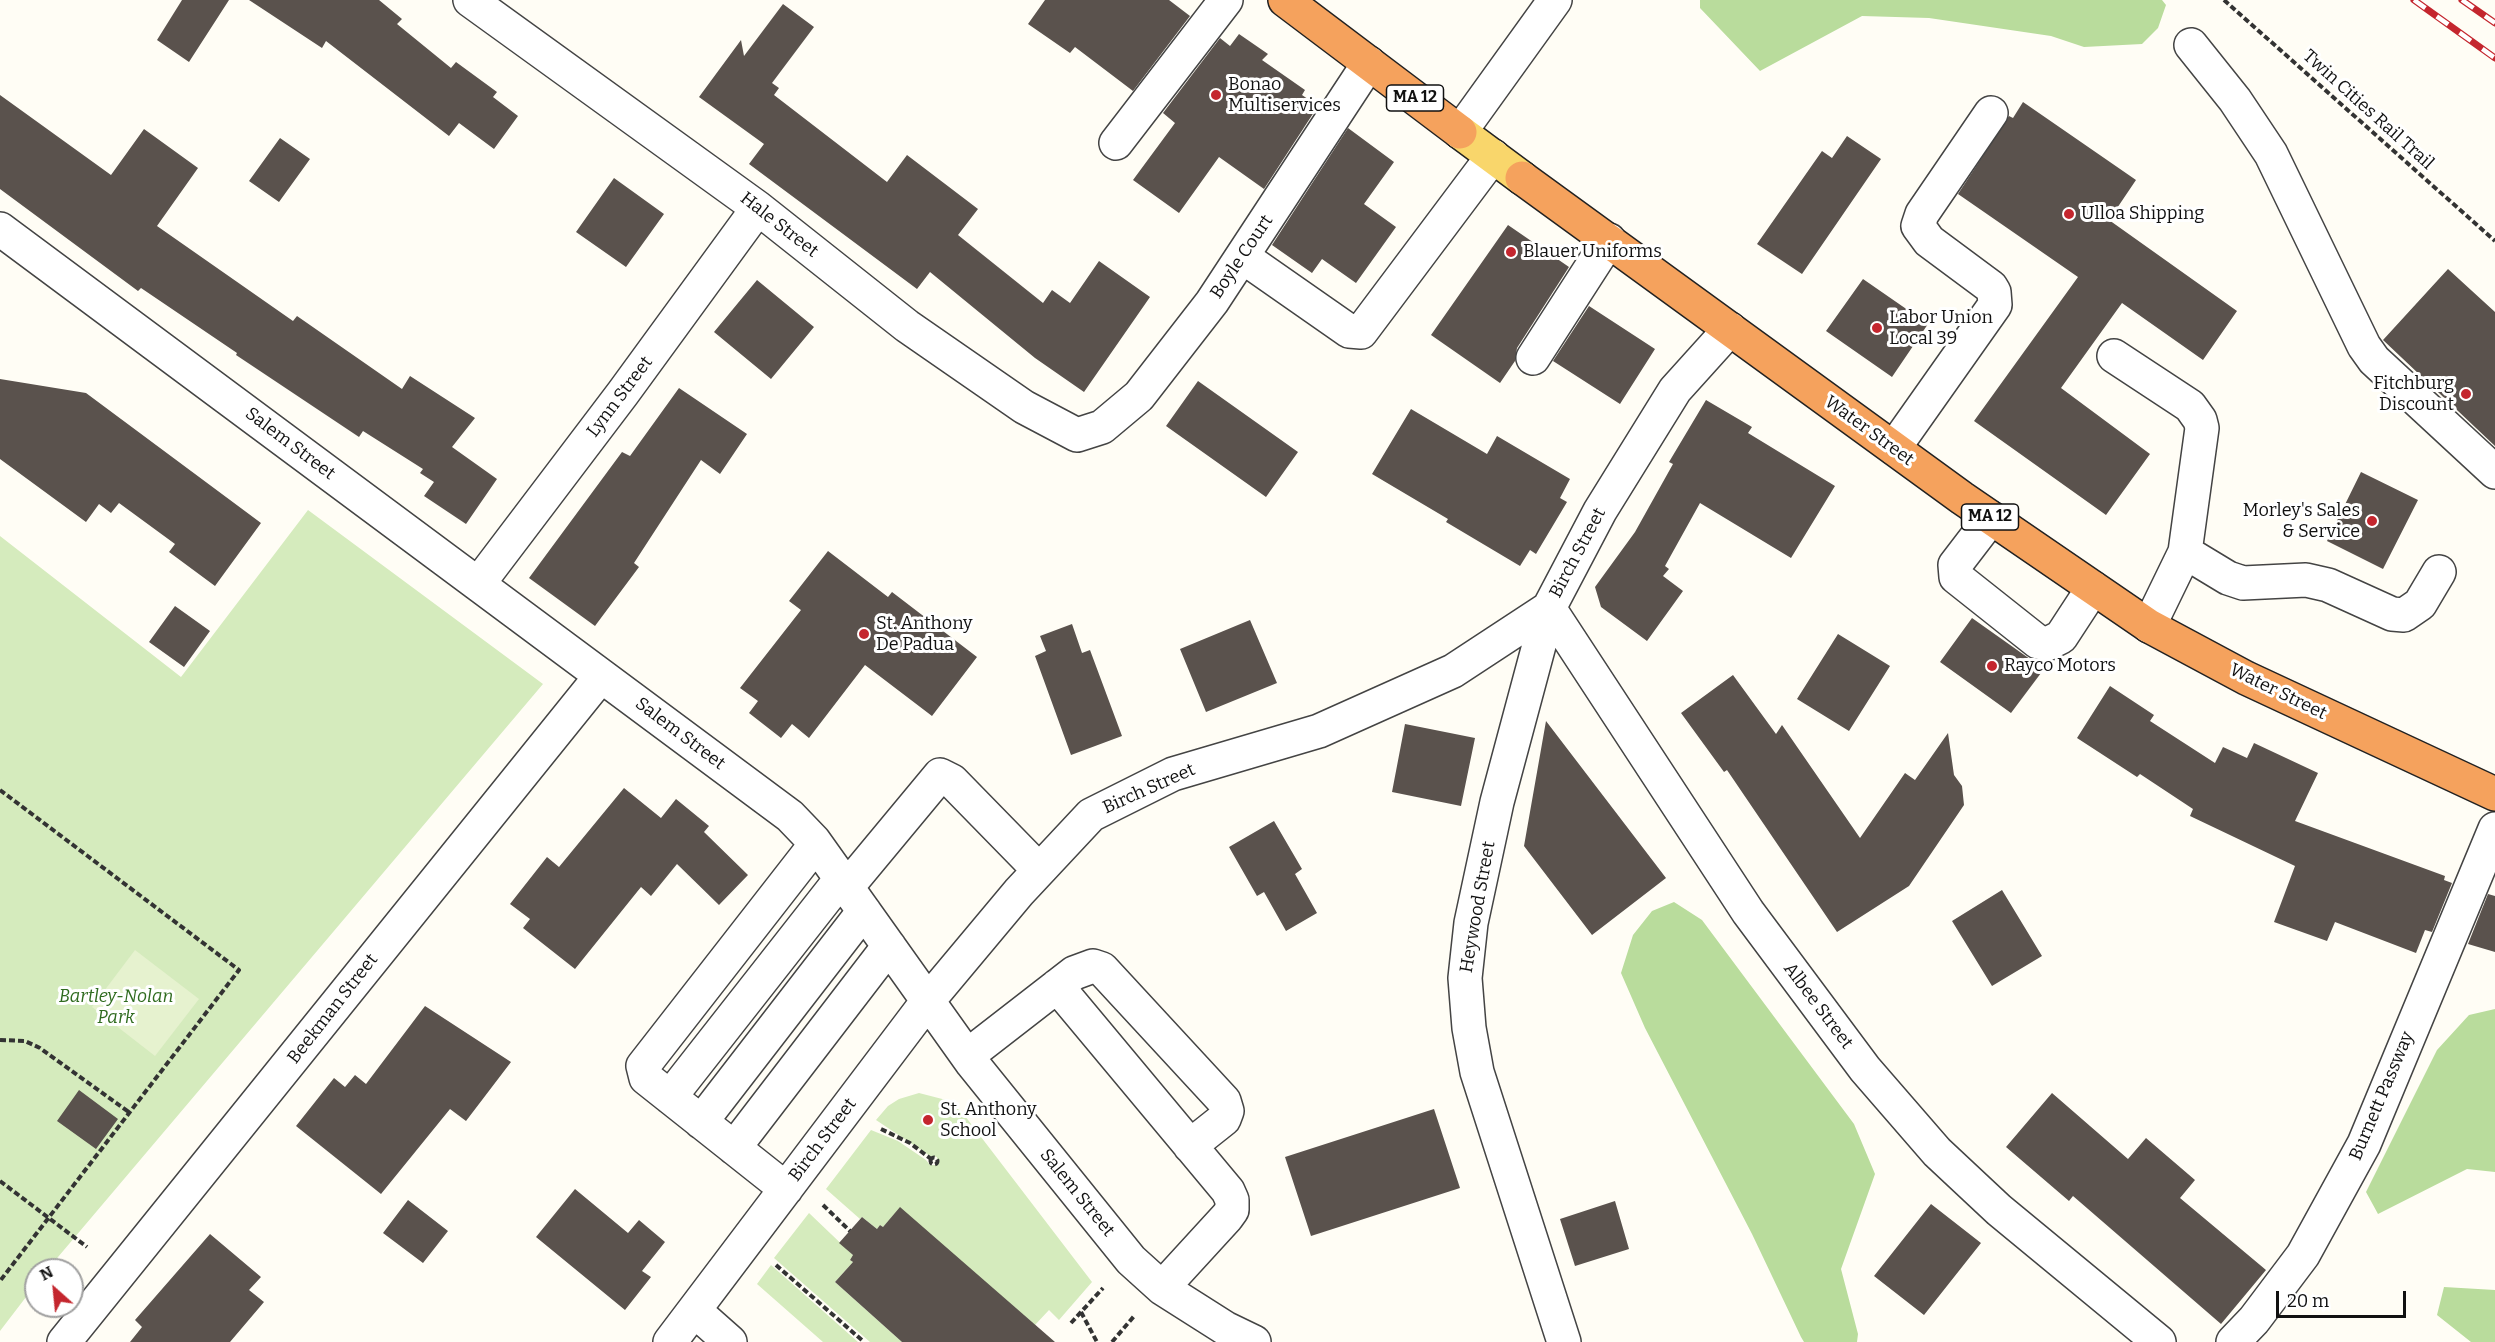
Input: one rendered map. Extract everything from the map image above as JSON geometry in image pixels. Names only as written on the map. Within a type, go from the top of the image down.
[{"type":"highway","name":"Water Street","points":[[1285,0],[1460,132]]},
{"type":"highway","name":"Water Street","points":[[1522,178],[1991,518],[2149,626],[2246,678],[2495,794]]},
{"type":"main road","name":"Water Street","points":[[1460,132],[1522,178]]},
{"type":"street","name":"Hale Street","points":[[470,0],[758,208],[907,326],[1024,407],[1077,435],[1093,430]]},
{"type":"street","points":[[1116,143],[1226,0]]},
{"type":"street","points":[[1460,132],[1555,0]]},
{"type":"street","points":[[2191,45],[2235,100],[2271,154],[2355,330],[2369,353],[2495,472]]},
{"type":"street","name":"Boyle Court","points":[[1093,430],[1102,427],[1139,396],[1212,303],[1369,63]]},
{"type":"street","points":[[1894,448],[1995,305],[1994,292],[1991,287],[1929,241],[1918,226],[1922,214],[1991,113]]},
{"type":"street","points":[[1243,257],[1349,331],[1361,332],[1493,156]]},
{"type":"street","name":"Lynn Street","points":[[479,583],[623,393],[758,208]]},
{"type":"street","name":"Salem Street","points":[[0,229],[790,816],[851,893],[967,1056],[1131,1260],[1213,1333],[1254,1342]]},
{"type":"street","points":[[1533,358],[1609,240]]},
{"type":"street","name":"Birch Street","points":[[670,1342],[927,1002],[1039,870],[1091,815],[1173,774],[1319,731],[1453,671],[1549,608],[1600,511],[1676,390],[1730,329]]},
{"type":"street","points":[[2114,356],[2190,406],[2200,420],[2201,443],[2185,552],[2149,626]]},
{"type":"street","points":[[1991,518],[1955,565],[1956,577],[2038,642],[2047,644],[2061,637],[2093,588]]},
{"type":"street","points":[[2185,552],[2228,578],[2243,583],[2306,580],[2328,585],[2392,614],[2404,615],[2420,604],[2439,572]]},
{"type":"street","name":"Albee Street","points":[[1549,608],[1748,912],[1865,1069],[1937,1152],[1991,1202],[2154,1340]]},
{"type":"street","name":"Heywood Street","points":[[1549,608],[1497,802],[1472,923],[1465,978],[1469,1028],[1477,1072],[1564,1342]]},
{"type":"street","name":"Beekman Street","points":[[64,1342],[601,676]]},
{"type":"street","points":[[694,1116],[851,893],[940,775],[952,781],[1039,870]]},
{"type":"street","name":"Burnett Passway","points":[[2233,1342],[2283,1283],[2303,1255],[2364,1144],[2495,829]]},
{"type":"street","points":[[694,1116],[851,893]]},
{"type":"street","points":[[694,1116],[851,893]]},
{"type":"street","points":[[967,1056],[1057,986],[1085,968],[1093,966],[1102,969],[1224,1101],[1227,1111],[1224,1119],[1190,1146]]},
{"type":"street","points":[[1057,986],[1228,1191],[1232,1200],[1232,1210],[1162,1288]]},
{"type":"street","points":[[694,1116],[786,1189]]},
{"type":"street","points":[[695,1311],[730,1342]]},
{"type":"path","name":"Twin Cities Rail Trail","points":[[2224,0],[2495,241]]},
{"type":"path","points":[[0,790],[239,970],[0,1281]]},
{"type":"path","points":[[0,1040],[25,1041],[40,1048],[130,1113]]},
{"type":"path","points":[[874,1127],[910,1143],[931,1159]]},
{"type":"path","points":[[0,1181],[87,1247]]},
{"type":"path","points":[[838,1220],[850,1231]]},
{"type":"path","points":[[773,1262],[864,1342]]},
{"type":"path","points":[[1071,1323],[1106,1284]]},
{"type":"path","points":[[1112,1342],[1138,1311]]},
{"type":"path","points":[[1081,1312],[1097,1342]]},
{"type":"green space","points":[[1700,0],[2162,0],[2166,5],[2158,28],[2142,44],[2084,47],[2051,36],[1929,18],[1862,16],[1760,71],[1700,8]]},
{"type":"green space","name":"Bartley-Nolan Park","points":[[308,510],[543,684],[57,1258],[24,1258],[24,1300],[0,1331],[0,536],[181,677]]},
{"type":"green space","points":[[1674,902],[1702,920],[1854,1124],[1875,1174],[1841,1269],[1858,1334],[1857,1342],[1804,1342],[1752,1234],[1645,1028],[1621,973],[1633,935],[1652,911]]},
{"type":"green space","name":"Bartley-Nolan Park","points":[[135,950],[199,999],[155,1056],[92,1007]]},
{"type":"green space","points":[[2495,1009],[2495,1172],[2467,1169],[2378,1214],[2366,1192],[2437,1050],[2469,1015]]},
{"type":"green space","points":[[919,1093],[950,1101],[965,1116],[1092,1282],[1059,1320],[1049,1310],[1035,1325],[900,1208],[883,1227],[880,1225],[877,1229],[862,1217],[860,1219],[826,1189],[871,1130],[898,1141],[930,1165],[937,1165],[937,1157],[930,1156],[876,1120],[888,1106],[899,1099]]},
{"type":"green space","points":[[809,1213],[853,1255],[850,1260],[853,1262],[835,1282],[902,1342],[870,1342],[774,1258]]},
{"type":"green space","points":[[771,1265],[858,1342],[823,1342],[757,1284]]},
{"type":"green space","points":[[2444,1287],[2495,1290],[2495,1342],[2471,1342],[2437,1315]]},
{"type":"building","points":[[182,0],[229,0],[189,62],[157,40]]},
{"type":"building","points":[[249,0],[379,0],[402,19],[397,24],[451,68],[456,62],[497,92],[493,97],[518,116],[494,149],[459,123],[449,136],[326,41],[322,48]]},
{"type":"building","points":[[1045,0],[1169,0],[1190,16],[1133,91],[1075,47],[1070,53],[1028,24]]},
{"type":"building","points":[[783,4],[814,27],[772,83],[779,88],[774,95],[887,182],[907,155],[978,209],[958,235],[1043,303],[1052,290],[1070,303],[1099,261],[1150,297],[1084,392],[1035,358],[930,272],[917,289],[749,164],[764,144],[699,97],[741,40],[744,56]]},
{"type":"building","points":[[1239,34],[1268,54],[1262,60],[1305,90],[1302,95],[1318,106],[1264,189],[1219,157],[1179,213],[1133,180],[1175,123],[1163,113],[1220,38],[1230,46]]},
{"type":"building","points":[[0,95],[111,175],[144,129],[198,168],[157,226],[293,321],[297,316],[402,389],[410,376],[475,418],[452,447],[497,479],[466,524],[424,496],[434,482],[420,473],[423,469],[363,431],[359,437],[141,288],[138,291],[0,189]]},
{"type":"building","points":[[2023,102],[2136,180],[2109,220],[2237,311],[2203,360],[2122,303],[2061,388],[2150,454],[2106,515],[1974,421],[2078,277],[1958,194],[2009,116],[2013,118]]},
{"type":"building","points":[[1348,128],[1394,162],[1364,204],[1396,227],[1356,283],[1322,259],[1312,273],[1272,245]]},
{"type":"building","points":[[1847,136],[1881,159],[1802,274],[1757,244],[1822,151],[1832,158]]},
{"type":"building","points":[[280,138],[310,159],[279,202],[249,181]]},
{"type":"building","points":[[614,178],[664,214],[626,267],[576,232]]},
{"type":"building","points":[[1508,225],[1569,267],[1517,348],[1515,361],[1500,383],[1431,335]]},
{"type":"building","name":"Fitchburg Discount","points":[[2448,269],[2495,312],[2495,446],[2383,340]]},
{"type":"building","name":"Labor Union Local 39","points":[[1863,279],[1928,324],[1892,377],[1826,331]]},
{"type":"building","points":[[757,280],[814,327],[771,379],[714,332]]},
{"type":"building","points":[[1589,306],[1655,349],[1620,404],[1553,361]]},
{"type":"building","points":[[0,379],[86,393],[261,523],[215,586],[169,552],[175,544],[119,503],[111,513],[99,504],[86,522],[0,459]]},
{"type":"building","points":[[1198,381],[1298,452],[1266,497],[1166,426]]},
{"type":"building","points":[[679,388],[747,434],[720,474],[701,460],[634,563],[639,567],[595,626],[529,578],[622,452],[630,456]]},
{"type":"building","points":[[1706,400],[1752,427],[1748,433],[1835,486],[1791,558],[1700,503],[1665,566],[1669,569],[1663,576],[1683,591],[1647,641],[1601,607],[1595,587],[1635,532],[1673,464],[1669,462]]},
{"type":"building","points":[[1411,409],[1487,454],[1497,436],[1570,479],[1560,498],[1567,502],[1536,554],[1530,550],[1520,566],[1446,522],[1448,519],[1372,474]]},
{"type":"building","name":"Morley's Sales & Service","points":[[2361,472],[2418,500],[2383,569],[2327,541]]},
{"type":"building","name":"St. Anthony De Padua","points":[[828,551],[888,597],[892,592],[977,657],[932,716],[865,665],[809,738],[792,724],[781,738],[749,713],[758,701],[740,688],[801,610],[789,601]]},
{"type":"building","points":[[175,606],[210,631],[184,667],[149,642]]},
{"type":"building","name":"Rayco Motors","points":[[1972,618],[2044,669],[2011,713],[1940,662]]},
{"type":"building","points":[[1250,620],[1277,683],[1206,712],[1180,649]]},
{"type":"building","points":[[1072,624],[1082,653],[1090,650],[1122,736],[1071,755],[1035,656],[1046,651],[1040,636]]},
{"type":"building","points":[[1838,634],[1890,666],[1849,731],[1797,699]]},
{"type":"building","points":[[1733,675],[1776,734],[1782,725],[1860,838],[1905,773],[1915,780],[1948,733],[1954,775],[1962,786],[1964,805],[1909,886],[1837,932],[1727,770],[1724,772],[1681,713]]},
{"type":"building","points":[[2110,686],[2154,715],[2150,721],[2215,763],[2223,747],[2247,758],[2254,743],[2318,773],[2295,821],[2445,876],[2444,880],[2452,883],[2432,932],[2425,930],[2416,953],[2335,922],[2327,941],[2274,922],[2295,866],[2190,816],[2193,809],[2140,774],[2137,777],[2077,738]]},
{"type":"building","points":[[1546,721],[1666,878],[1592,935],[1524,846]]},
{"type":"building","points":[[1405,724],[1475,738],[1461,806],[1392,792]]},
{"type":"building","points":[[624,788],[661,818],[676,799],[709,826],[704,832],[748,875],[719,905],[677,864],[651,896],[641,887],[575,969],[523,928],[530,919],[510,904],[547,857],[559,867]]},
{"type":"building","points":[[1274,821],[1302,869],[1295,874],[1317,913],[1286,931],[1264,892],[1257,896],[1229,847]]},
{"type":"building","points":[[2002,890],[2042,956],[1992,986],[1952,921]]},
{"type":"building","points":[[2488,894],[2495,896],[2495,952],[2468,944]]},
{"type":"building","points":[[425,1006],[511,1062],[466,1121],[450,1109],[381,1194],[296,1126],[334,1078],[345,1087],[355,1075],[366,1084]]},
{"type":"building","points":[[79,1090],[118,1119],[96,1149],[57,1121]]},
{"type":"building","points":[[2052,1093],[2128,1159],[2146,1138],[2195,1180],[2180,1198],[2266,1270],[2221,1324],[2073,1196],[2069,1201],[2006,1147]]},
{"type":"building","points":[[1434,1109],[1460,1188],[1311,1236],[1285,1157]]},
{"type":"building","points":[[575,1189],[628,1233],[639,1220],[665,1242],[642,1271],[651,1277],[625,1310],[536,1237]]},
{"type":"building","points":[[408,1200],[448,1231],[423,1263],[383,1233]]},
{"type":"building","points":[[1615,1201],[1629,1249],[1575,1266],[1560,1219]]},
{"type":"building","points":[[1931,1204],[1981,1243],[1924,1315],[1874,1276]]},
{"type":"building","points":[[900,1207],[1055,1342],[902,1342],[835,1282],[853,1262],[850,1260],[853,1255],[839,1243],[862,1217],[877,1229],[880,1225],[883,1227]]},
{"type":"building","points":[[210,1234],[261,1277],[249,1290],[264,1302],[230,1342],[130,1342],[142,1327],[135,1320]]},
{"type":"railway","points":[[2414,0],[2495,58]]},
{"type":"railway","points":[[2462,0],[2495,23]]},
{"type":"place","name":"Bonao Multiservices","points":[[1216,95]]},
{"type":"place","name":"Ulloa Shipping","points":[[2069,214]]},
{"type":"place","name":"Blauer Uniforms","points":[[1511,252]]},
{"type":"place","name":"Labor Union Local 39","points":[[1877,328]]},
{"type":"place","name":"Fitchburg Discount","points":[[2466,394]]},
{"type":"place","name":"Morley's Sales & Service","points":[[2372,521]]},
{"type":"place","name":"St. Anthony De Padua","points":[[864,634]]},
{"type":"place","name":"Rayco Motors","points":[[1992,666]]},
{"type":"place","name":"St. Anthony School","points":[[928,1120]]}]
